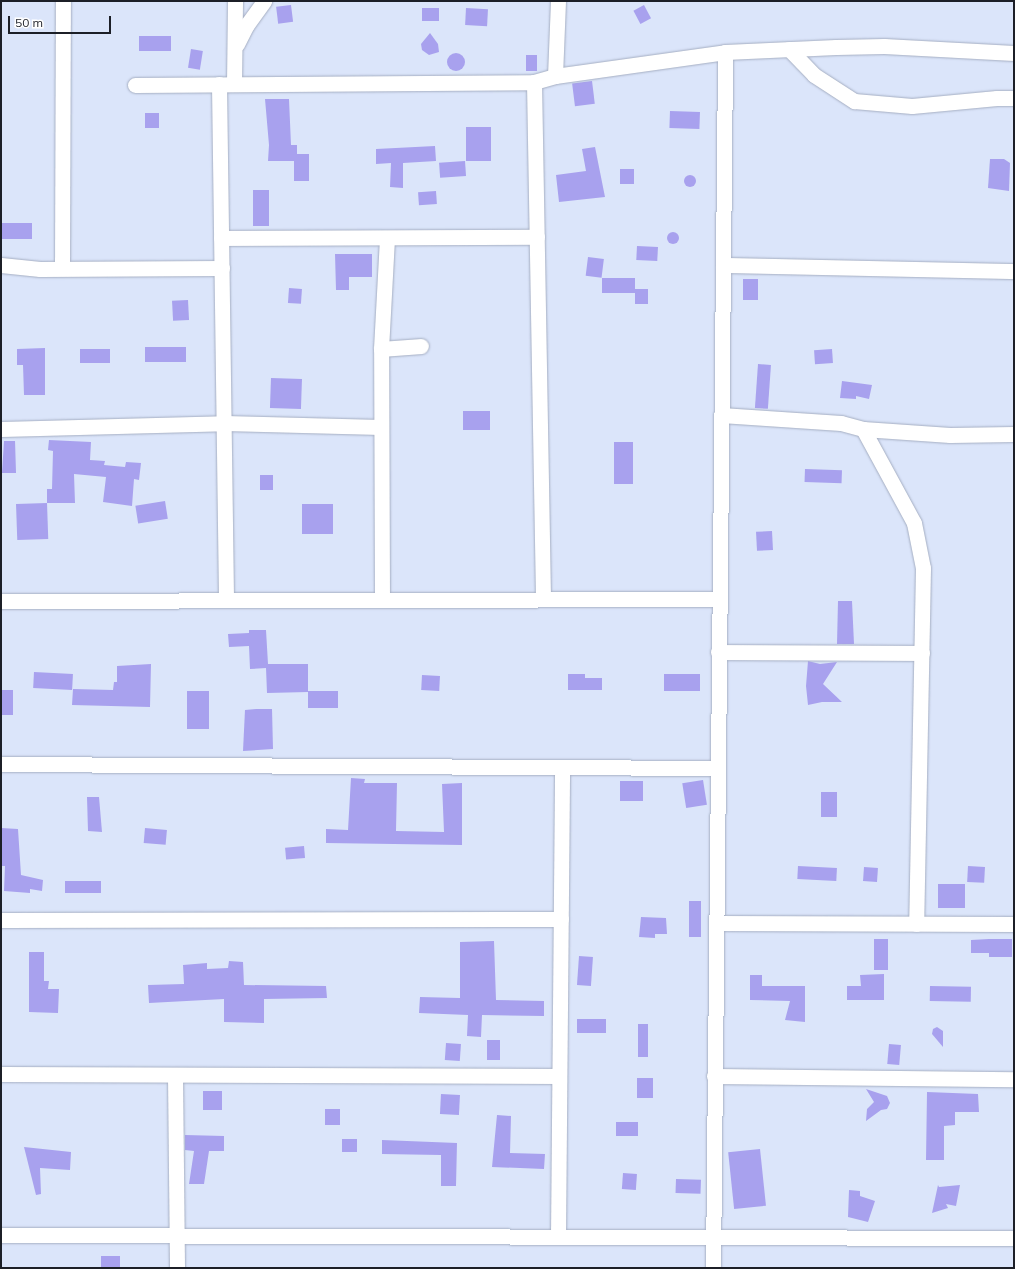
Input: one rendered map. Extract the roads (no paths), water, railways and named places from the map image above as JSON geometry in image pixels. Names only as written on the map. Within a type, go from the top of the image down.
[{"type":"street","points":[[62,267],[63,1]]},
{"type":"street","points":[[234,84],[235,1]]},
{"type":"street","points":[[235,48],[246,26],[264,1]]},
{"type":"street","points":[[555,76],[558,1]]},
{"type":"street","points":[[135,85],[534,82],[555,76],[725,52],[789,49],[884,46],[1014,53]]},
{"type":"street","points":[[789,49],[814,75],[854,101],[912,106],[997,98],[1014,98]]},
{"type":"street","points":[[713,1268],[711,1238],[718,768],[718,599],[725,52]]},
{"type":"street","points":[[534,82],[543,599]]},
{"type":"street","points":[[219,84],[226,600]]},
{"type":"street","points":[[221,238],[537,237]]},
{"type":"street","points":[[382,600],[381,349],[387,238]]},
{"type":"street","points":[[1,265],[40,269],[62,267],[222,268]]},
{"type":"street","points":[[722,265],[1014,271]]},
{"type":"street","points":[[381,349],[421,346]]},
{"type":"street","points":[[721,415],[841,423],[863,429],[950,435],[1014,434]]},
{"type":"street","points":[[1,429],[224,423],[381,427]]},
{"type":"street","points":[[863,429],[914,523],[923,568],[916,924]]},
{"type":"street","points":[[1,600],[718,599]]},
{"type":"street","points":[[718,652],[922,653]]},
{"type":"street","points":[[1,764],[718,768]]},
{"type":"street","points":[[558,1238],[562,767]]},
{"type":"street","points":[[1,920],[561,919]]},
{"type":"street","points":[[716,923],[1014,924]]},
{"type":"street","points":[[1,1074],[559,1076]]},
{"type":"street","points":[[175,1075],[178,1236],[177,1268]]},
{"type":"street","points":[[714,1076],[1014,1079]]},
{"type":"street","points":[[1,1235],[558,1238],[1014,1238]]}]
